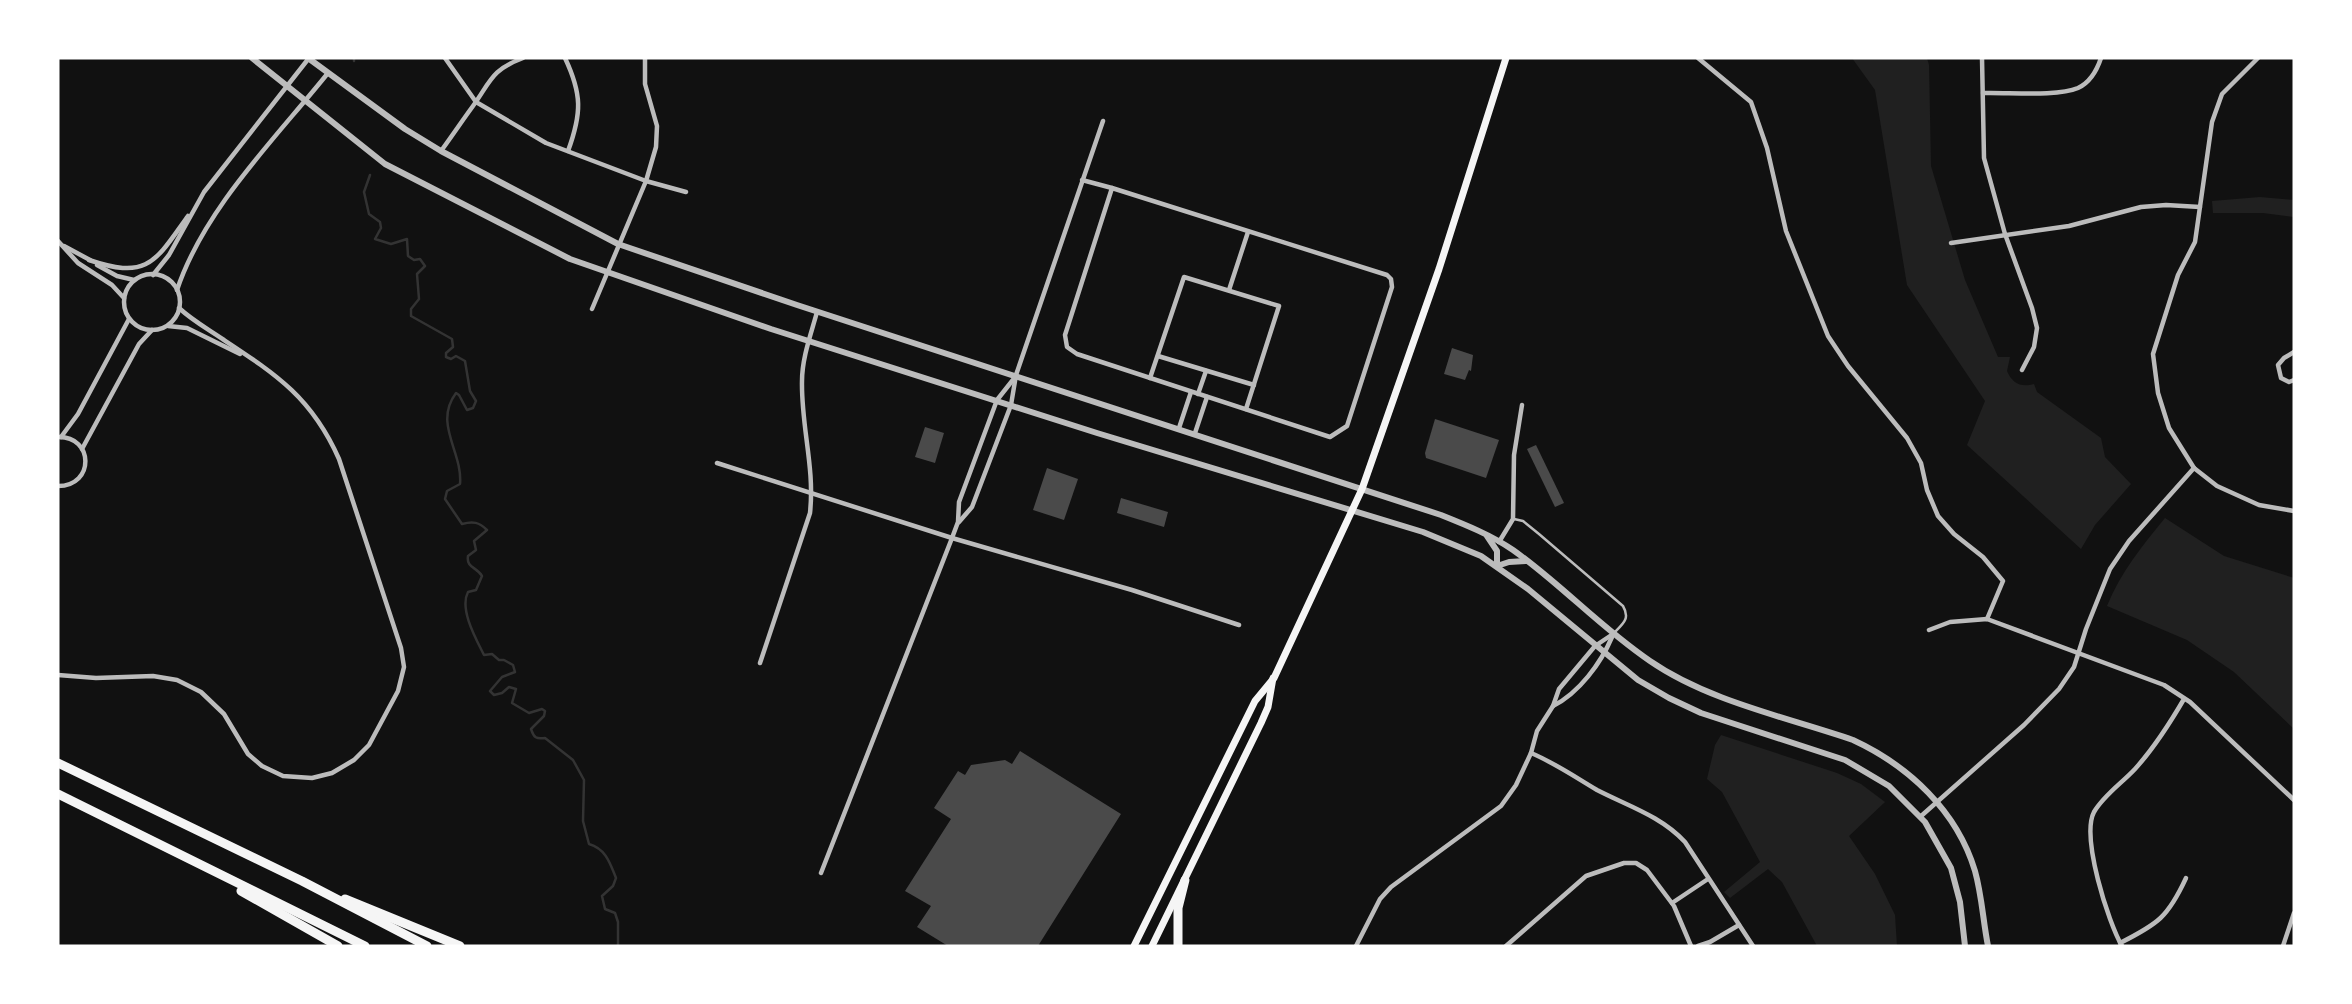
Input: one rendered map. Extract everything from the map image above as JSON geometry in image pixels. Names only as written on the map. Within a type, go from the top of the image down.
[{"type":"highway","points":[[58,763],[302,881],[427,946]]},
{"type":"highway","points":[[58,794],[365,946]]},
{"type":"highway","points":[[157,843],[338,946]]},
{"type":"highway","points":[[1178,946],[1178,908],[1185,880]]},
{"type":"highway","points":[[302,881],[460,946]]},
{"type":"main road","points":[[1134,946],[1255,701],[1273,678],[1353,511],[1439,270],[1506,58]]},
{"type":"main road","points":[[1152,946],[1261,723],[1268,707],[1273,678]]},
{"type":"street","points":[[252,58],[385,164],[570,259],[809,341],[1434,536],[1469,550],[1528,589],[1638,680],[1669,698],[1701,713],[1805,746],[1861,768],[1889,786],[1920,817],[1951,868],[1960,902],[1965,946]]},
{"type":"street","points":[[89,260],[120,269],[144,266],[153,260],[308,58],[405,129],[441,151],[618,244],[817,312],[1441,515],[1486,534],[1528,562],[1650,662],[1710,693],[1812,725],[1872,748],[1903,769],[1936,802],[1956,831],[1971,860],[1981,898],[1988,946]]},
{"type":"street","points":[[445,58],[476,102],[546,143],[646,181],[686,192]]},
{"type":"street","points":[[441,151],[476,102],[485,84],[497,71],[523,58]]},
{"type":"street","points":[[565,58],[580,101],[577,127],[568,151]]},
{"type":"street","points":[[592,309],[646,181],[656,147],[657,126],[645,84],[645,58]]},
{"type":"street","points":[[1698,58],[1751,102],[1767,148],[1786,231],[1828,336],[1848,366],[1907,438],[1921,463],[1927,490],[1938,516],[1954,534],[1983,557],[2003,581],[1987,619]]},
{"type":"street","points":[[1982,58],[1984,159],[2004,233],[2037,328],[2034,348],[2022,370]]},
{"type":"street","points":[[1983,93],[2058,92],[2078,88],[2095,74],[2101,58]]},
{"type":"street","points":[[2258,58],[2222,94],[2212,121],[2195,242],[2178,275],[2153,354],[2158,393],[2169,428],[2194,468],[2217,486],[2259,505],[2294,511]]},
{"type":"street","points":[[167,326],[173,321],[179,308],[177,290],[199,239],[243,178],[328,73]]},
{"type":"street","points":[[958,522],[972,507],[1011,405],[1016,375],[1103,121]]},
{"type":"street","points":[[1082,180],[1112,188],[1387,275],[1391,279],[1392,287],[1347,426],[1329,437],[1077,355],[1067,347],[1065,335],[1112,188]]},
{"type":"street","points":[[59,242],[117,276],[135,281],[153,275],[169,255],[204,192]]},
{"type":"street","points":[[1951,243],[2004,233],[2069,226],[2141,207],[2200,207]]},
{"type":"street","points":[[1230,290],[1248,232]]},
{"type":"street","points":[[59,242],[78,263],[112,285],[124,298]]},
{"type":"street","points":[[153,275],[167,279],[177,290]]},
{"type":"street","points":[[1150,378],[1184,277],[1230,290],[1279,306],[1246,409]]},
{"type":"street","points":[[135,281],[124,298],[124,306],[130,319],[139,327],[152,330]]},
{"type":"street","points":[[58,675],[96,678],[153,676],[177,680],[201,692],[224,714],[248,754],[262,766],[283,776],[312,778],[332,773],[354,760],[369,745],[398,691],[404,667],[401,648],[329,436],[276,374],[192,320],[179,308]]},
{"type":"street","points":[[760,663],[810,513],[812,493],[802,382],[817,312]]},
{"type":"street","points":[[60,437],[78,414],[130,319]]},
{"type":"street","points":[[82,449],[136,349],[152,330],[167,326],[187,328],[254,360]]},
{"type":"street","points":[[2294,352],[2278,365],[2281,378],[2289,382],[2294,380]]},
{"type":"street","points":[[1158,356],[1254,385]]},
{"type":"street","points":[[1198,394],[1206,371]]},
{"type":"street","points":[[821,873],[953,538],[958,522],[959,502],[997,400],[1016,375]]},
{"type":"street","points":[[1179,428],[1191,392]]},
{"type":"street","points":[[1195,433],[1207,397]]},
{"type":"street","points":[[1499,542],[1513,519],[1514,455],[1522,405]]},
{"type":"street","points":[[58,486],[73,483],[84,472],[86,464],[82,449],[69,438],[60,437]]},
{"type":"street","points":[[717,463],[1239,625]]},
{"type":"street","points":[[1920,817],[2045,704],[2069,676],[2110,569],[2129,541],[2194,468]]},
{"type":"street","points":[[1486,534],[1497,551],[1497,566]]},
{"type":"street","points":[[1497,566],[1509,562],[1528,562]]},
{"type":"street","points":[[1930,630],[1950,622],[1987,619],[2155,681],[2184,699],[2294,800]]},
{"type":"street","points":[[1356,946],[1374,909],[1387,891],[1501,806],[1516,785],[1538,731],[1559,690],[1595,646],[1613,634]]},
{"type":"street","points":[[1553,706],[1569,698],[1605,654],[1613,634]]},
{"type":"street","points":[[2184,699],[2146,757],[2102,801],[2091,820],[2090,836],[2106,908],[2121,945],[2166,915],[2186,878]]},
{"type":"street","points":[[1531,752],[1665,824],[1685,842],[1753,946]]},
{"type":"street","points":[[1506,946],[1587,876],[1624,863],[1636,863],[1647,870],[1672,903],[1691,946]]},
{"type":"street","points":[[1672,903],[1708,879]]},
{"type":"street","points":[[2283,946],[2294,913]]},
{"type":"street","points":[[1698,946],[1739,925]]},
{"type":"lane","points":[[1513,519],[1523,521],[1623,607],[1627,614],[1626,621],[1613,634]]},
{"type":"shaded area","points":[[1852,58],[1927,58],[1931,166],[1965,280],[1998,357],[2010,357],[2007,371],[2014,381],[2021,385],[2034,384],[2037,392],[2101,438],[2105,457],[2131,484],[2095,525],[2081,549],[1967,445],[1985,401],[1907,285],[1875,90]]},
{"type":"shaded area","points":[[2260,197],[2294,200],[2294,217],[2263,213],[2213,213],[2212,201]]},
{"type":"shaded area","points":[[2165,518],[2224,556],[2294,578],[2294,729],[2234,672],[2187,640],[2107,606],[2125,571]]},
{"type":"shaded area","points":[[1721,735],[1837,773],[1861,784],[1885,802],[1849,836],[1875,874],[1895,915],[1897,946],[1817,946],[1782,882],[1768,869],[1730,898],[1724,892],[1760,862],[1722,792],[1707,779],[1715,745]]},
{"type":"building","points":[[1452,348],[1473,355],[1471,371],[1469,370],[1465,380],[1444,374]]},
{"type":"building","points":[[1435,419],[1499,440],[1486,478],[1426,458]]},
{"type":"building","points":[[925,427],[944,433],[935,463],[915,457]]},
{"type":"building","points":[[1536,445],[1564,503],[1555,507],[1527,449]]},
{"type":"building","points":[[1047,468],[1078,479],[1064,520],[1033,510]]},
{"type":"building","points":[[1121,498],[1168,512],[1164,527],[1117,513]]},
{"type":"building","points":[[1020,751],[1121,814],[1038,946],[948,946],[917,927],[931,906],[905,891],[951,819],[934,808],[958,771],[965,775],[971,765],[1005,760],[1012,764]]},
{"type":"waterway","points":[[370,175],[364,192],[369,214],[380,222],[381,228],[375,239],[391,244],[407,239],[408,256],[414,260],[420,259],[425,266],[417,274],[419,299],[411,309],[411,316],[452,339],[453,347],[446,353],[446,357],[451,359],[456,356],[465,361],[470,391],[476,401],[473,408],[467,410],[456,393],[450,404],[448,427],[460,472],[460,484],[447,491],[445,499],[462,524],[476,523],[487,530],[474,541],[476,550],[468,556],[470,565],[482,576],[476,590],[468,592],[467,615],[484,655],[492,654],[499,660],[504,660],[513,665],[515,672],[502,677],[490,691],[494,695],[509,687],[516,689],[512,703],[529,713],[542,709],[545,711],[544,716],[531,729],[533,734],[537,738],[545,738],[573,760],[584,780],[583,821],[589,844],[600,849],[616,878],[613,886],[602,896],[605,909],[615,913],[618,922],[618,946]]}]
